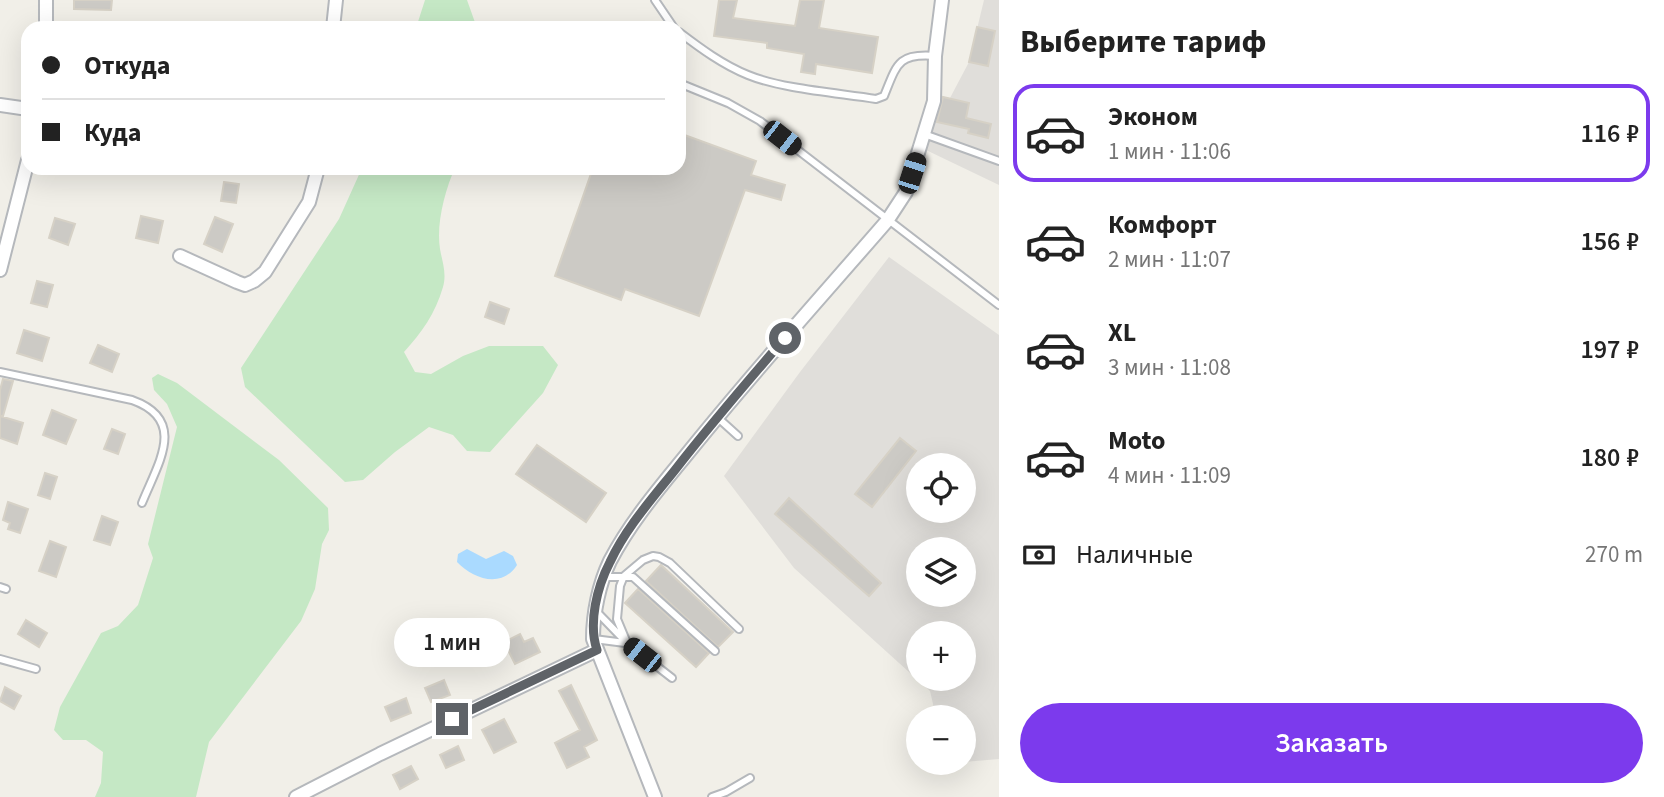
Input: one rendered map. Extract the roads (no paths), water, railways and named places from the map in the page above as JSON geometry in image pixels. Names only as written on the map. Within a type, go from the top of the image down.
[{"type":"street","points":[[46,0],[46,21]]},
{"type":"street","points":[[334,21],[336,0]]},
{"type":"street","points":[[655,797],[595,644],[596,611],[609,563],[632,523],[717,417],[887,220],[906,192],[934,102],[935,55],[942,0]]},
{"type":"street","points":[[0,105],[21,108]]},
{"type":"street","points":[[0,270],[24,175]]},
{"type":"street","points":[[180,256],[245,285],[254,281],[265,272],[309,202],[316,175]]},
{"type":"street","points":[[296,797],[595,644]]},
{"type":"lane","points":[[655,0],[669,21]]},
{"type":"lane","points":[[686,37],[701,49],[749,75],[795,87],[876,99],[884,96],[898,64],[914,54],[935,55]]},
{"type":"lane","points":[[686,86],[728,103],[760,121],[999,305]]},
{"type":"lane","points":[[924,135],[999,161]]},
{"type":"lane","points":[[0,372],[147,405],[160,417],[166,432],[162,455],[142,503]]},
{"type":"lane","points":[[717,417],[738,436]]},
{"type":"lane","points":[[627,643],[617,619],[620,586],[624,576],[643,560],[653,556],[670,563],[739,629]]},
{"type":"lane","points":[[604,577],[633,577],[715,651]]},
{"type":"lane","points":[[596,611],[627,643],[672,678]]},
{"type":"lane","points":[[595,644],[627,643]]},
{"type":"lane","points":[[0,659],[36,669]]},
{"type":"lane","points":[[712,797],[751,778]]},
{"type":"water","points":[[467,549],[486,559],[504,551],[513,556],[517,565],[504,577],[479,577],[457,562],[458,554]]}]
